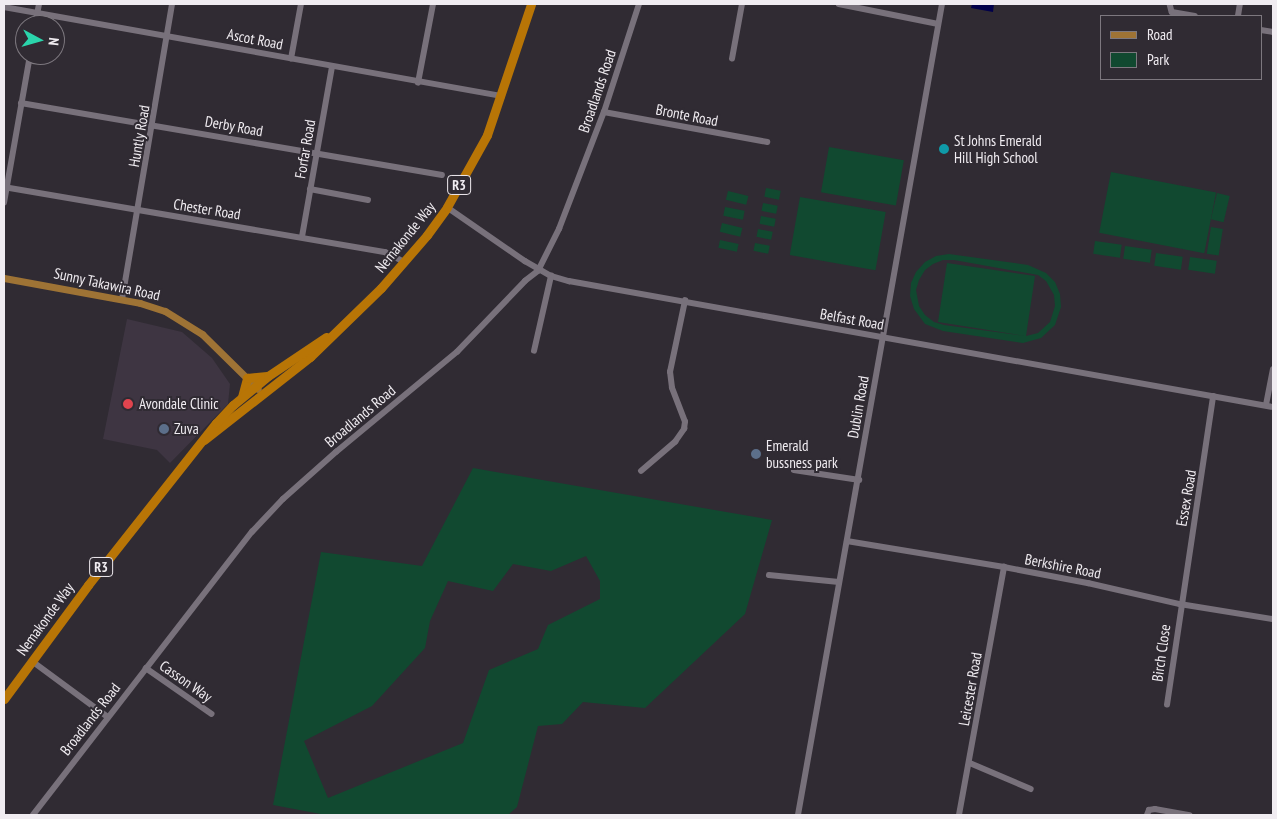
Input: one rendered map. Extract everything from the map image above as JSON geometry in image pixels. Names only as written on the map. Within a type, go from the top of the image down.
[{"type":"highway","name":"Nemakonde Way","points":[[204,440],[310,357],[405,262],[446,207],[482,144],[502,96],[531,4]]},
{"type":"highway","name":"Nemakonde Way","points":[[4,699],[88,584],[216,423],[242,397],[268,376],[308,347],[333,333]]},
{"type":"highway","points":[[242,397],[247,378],[268,376]]},
{"type":"main road","name":"Sunny Takawira Road","points":[[4,278],[122,300],[153,307],[178,317],[213,344],[262,395]]},
{"type":"street","points":[[37,15],[39,4]]},
{"type":"street","name":"Huntly Road","points":[[122,300],[139,210],[172,4]]},
{"type":"street","points":[[291,59],[301,4]]},
{"type":"street","points":[[418,83],[433,4]]},
{"type":"street","name":"Broadlands Road","points":[[33,815],[227,562],[283,499],[457,352],[525,281],[540,269],[559,229],[604,112],[640,4]]},
{"type":"street","points":[[732,60],[742,4]]},
{"type":"street","points":[[838,4],[938,24]]},
{"type":"street","name":"Dublin Road","points":[[798,815],[942,4]]},
{"type":"street","points":[[1170,4],[1172,12],[1189,15]]},
{"type":"street","name":"Ascot Road","points":[[4,6],[418,83],[502,96]]},
{"type":"street","points":[[4,202],[5,187],[28,65]]},
{"type":"street","name":"Forfar Road","points":[[302,237],[332,67]]},
{"type":"street","name":"Derby Road","points":[[21,103],[442,175]]},
{"type":"street","name":"Bronte Road","points":[[604,112],[766,142]]},
{"type":"street","name":"Chester Road","points":[[5,187],[385,252],[405,262]]},
{"type":"street","points":[[310,189],[368,200]]},
{"type":"street","name":"Belfast Road","points":[[446,207],[524,261],[550,276],[569,281],[1273,406]]},
{"type":"street","points":[[534,350],[550,276]]},
{"type":"street","points":[[641,472],[675,442],[684,429],[685,422],[672,388],[670,372],[685,301]]},
{"type":"street","points":[[1266,405],[1273,370]]},
{"type":"street","name":"Essex Road","points":[[1180,604],[1213,396]]},
{"type":"street","points":[[794,470],[859,480]]},
{"type":"street","name":"Berkshire Road","points":[[847,542],[1004,567],[1088,583],[1180,604],[1273,619]]},
{"type":"street","name":"Leicester Road","points":[[959,815],[970,763],[1004,567]]},
{"type":"street","points":[[769,574],[839,582]]},
{"type":"street","name":"Birch Close","points":[[1167,705],[1180,604]]},
{"type":"street","points":[[32,661],[108,717]]},
{"type":"street","name":"Casson Way","points":[[146,668],[212,714]]},
{"type":"street","points":[[970,763],[1030,789]]},
{"type":"street","points":[[1147,815],[1150,810],[1189,815]]},
{"type":"shaded area","points":[[972,4],[994,4],[993,12],[971,8]]},
{"type":"shaded area","points":[[127,319],[182,332],[212,358],[230,384],[228,404],[170,463],[157,450],[103,439]]},
{"type":"green space","points":[[829,147],[904,160],[896,205],[821,192]]},
{"type":"green space","points":[[1111,172],[1216,192],[1204,253],[1099,233]]},
{"type":"green space","points":[[766,188],[781,191],[779,200],[764,197]]},
{"type":"green space","points":[[728,191],[748,196],[746,205],[726,200]]},
{"type":"green space","points":[[1217,193],[1230,196],[1224,222],[1211,219]]},
{"type":"green space","points":[[800,197],[886,212],[875,270],[790,255]]},
{"type":"green space","points":[[763,203],[778,206],[776,214],[761,211]]},
{"type":"green space","points":[[725,207],[745,211],[743,220],[723,216]]},
{"type":"green space","points":[[761,216],[776,219],[774,227],[759,224]]},
{"type":"green space","points":[[722,223],[742,228],[740,237],[720,232]]},
{"type":"green space","points":[[1211,227],[1223,229],[1219,256],[1207,254]]},
{"type":"green space","points":[[758,229],[773,232],[771,240],[756,237]]},
{"type":"green space","points":[[720,240],[739,244],[737,252],[718,248]]},
{"type":"green space","points":[[1095,241],[1122,245],[1120,258],[1093,254]]},
{"type":"green space","points":[[755,243],[770,246],[768,254],[753,251]]},
{"type":"green space","points":[[1125,246],[1152,250],[1150,263],[1123,259]]},
{"type":"green space","points":[[1156,253],[1183,257],[1181,270],[1154,266]]},
{"type":"green space","points":[[949,254],[1028,265],[1046,273],[1055,282],[1060,294],[1061,307],[1055,325],[1041,338],[1023,343],[943,331],[925,324],[914,309],[910,296],[911,283],[916,272],[925,262],[936,256]],"holes":[[[943,260],[954,260],[1038,275],[1046,281],[1054,295],[1055,306],[1050,322],[1038,333],[1026,336],[1035,276],[947,263],[938,322],[1025,336],[934,322],[925,315],[919,306],[916,290],[919,280],[925,270],[933,264]]]},
{"type":"green space","points":[[1190,257],[1217,261],[1215,274],[1188,270]]},
{"type":"green space","points":[[473,468],[772,520],[745,614],[645,708],[583,702],[562,724],[538,726],[517,807],[508,815],[326,815],[273,805],[321,552],[422,566]],"holes":[[[586,556],[600,581],[600,599],[548,625],[538,649],[489,670],[463,743],[328,798],[304,741],[372,706],[425,648],[430,621],[448,581],[493,591],[513,564],[551,571]]]},
{"type":"place","name":"St Johns Emerald Hill High School","points":[[944,149]]},
{"type":"place","name":"Avondale Clinic","points":[[128,404]]},
{"type":"place","name":"Zuva","points":[[164,429]]},
{"type":"place","name":"Emerald bussness park","points":[[756,454]]}]
